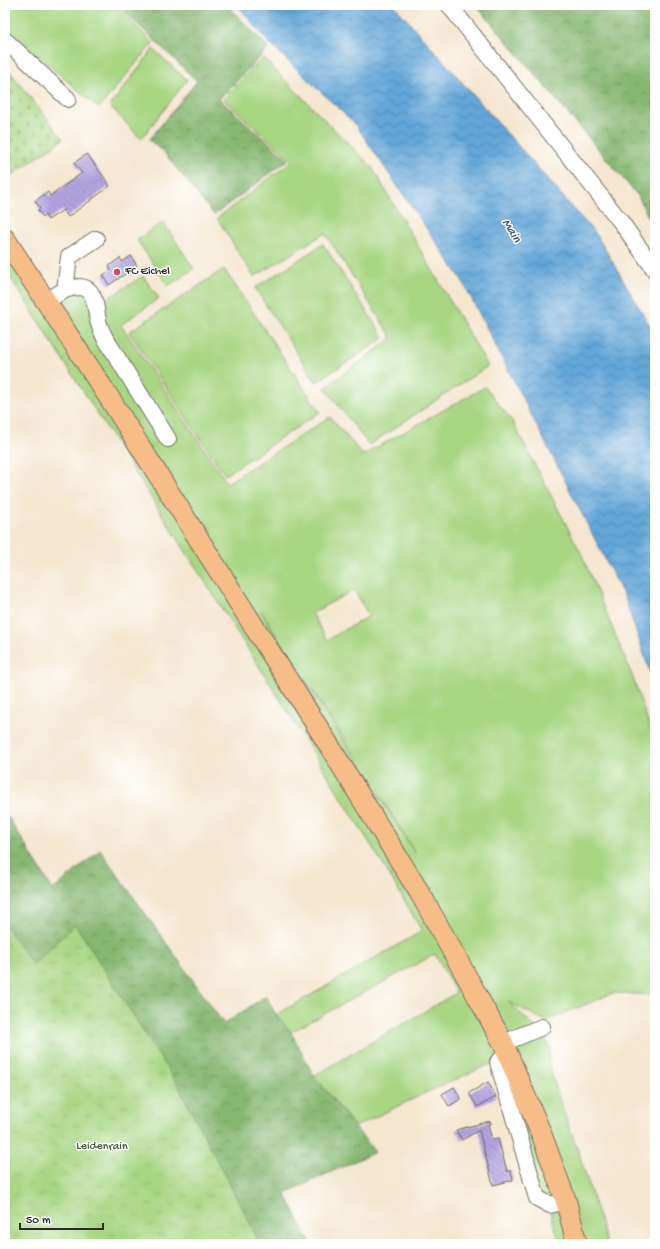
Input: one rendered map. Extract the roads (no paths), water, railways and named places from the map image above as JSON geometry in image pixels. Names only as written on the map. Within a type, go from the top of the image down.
[{"type":"main road","points":[[5,238],[114,406],[321,733],[421,895],[506,1048],[541,1133],[566,1201],[577,1244]]},
{"type":"street","points":[[449,5],[621,222],[655,270]]},
{"type":"street","points":[[5,40],[68,99]]},
{"type":"street","points":[[65,290],[69,257],[96,239]]},
{"type":"street","points":[[46,302],[65,290],[75,287],[83,287],[91,292],[98,321],[105,338],[168,439]]},
{"type":"street","points":[[542,1027],[506,1048],[498,1062],[537,1198],[550,1205],[566,1201]]},
{"type":"water","name":"Main","points":[[237,5],[394,5],[596,234],[655,334],[655,687],[624,596],[462,280],[355,124],[270,44]]},
{"type":"place","name":"FC Eichel","points":[[117,272]]},
{"type":"park label","name":"Leidenrain","points":[[102,1147]]}]
